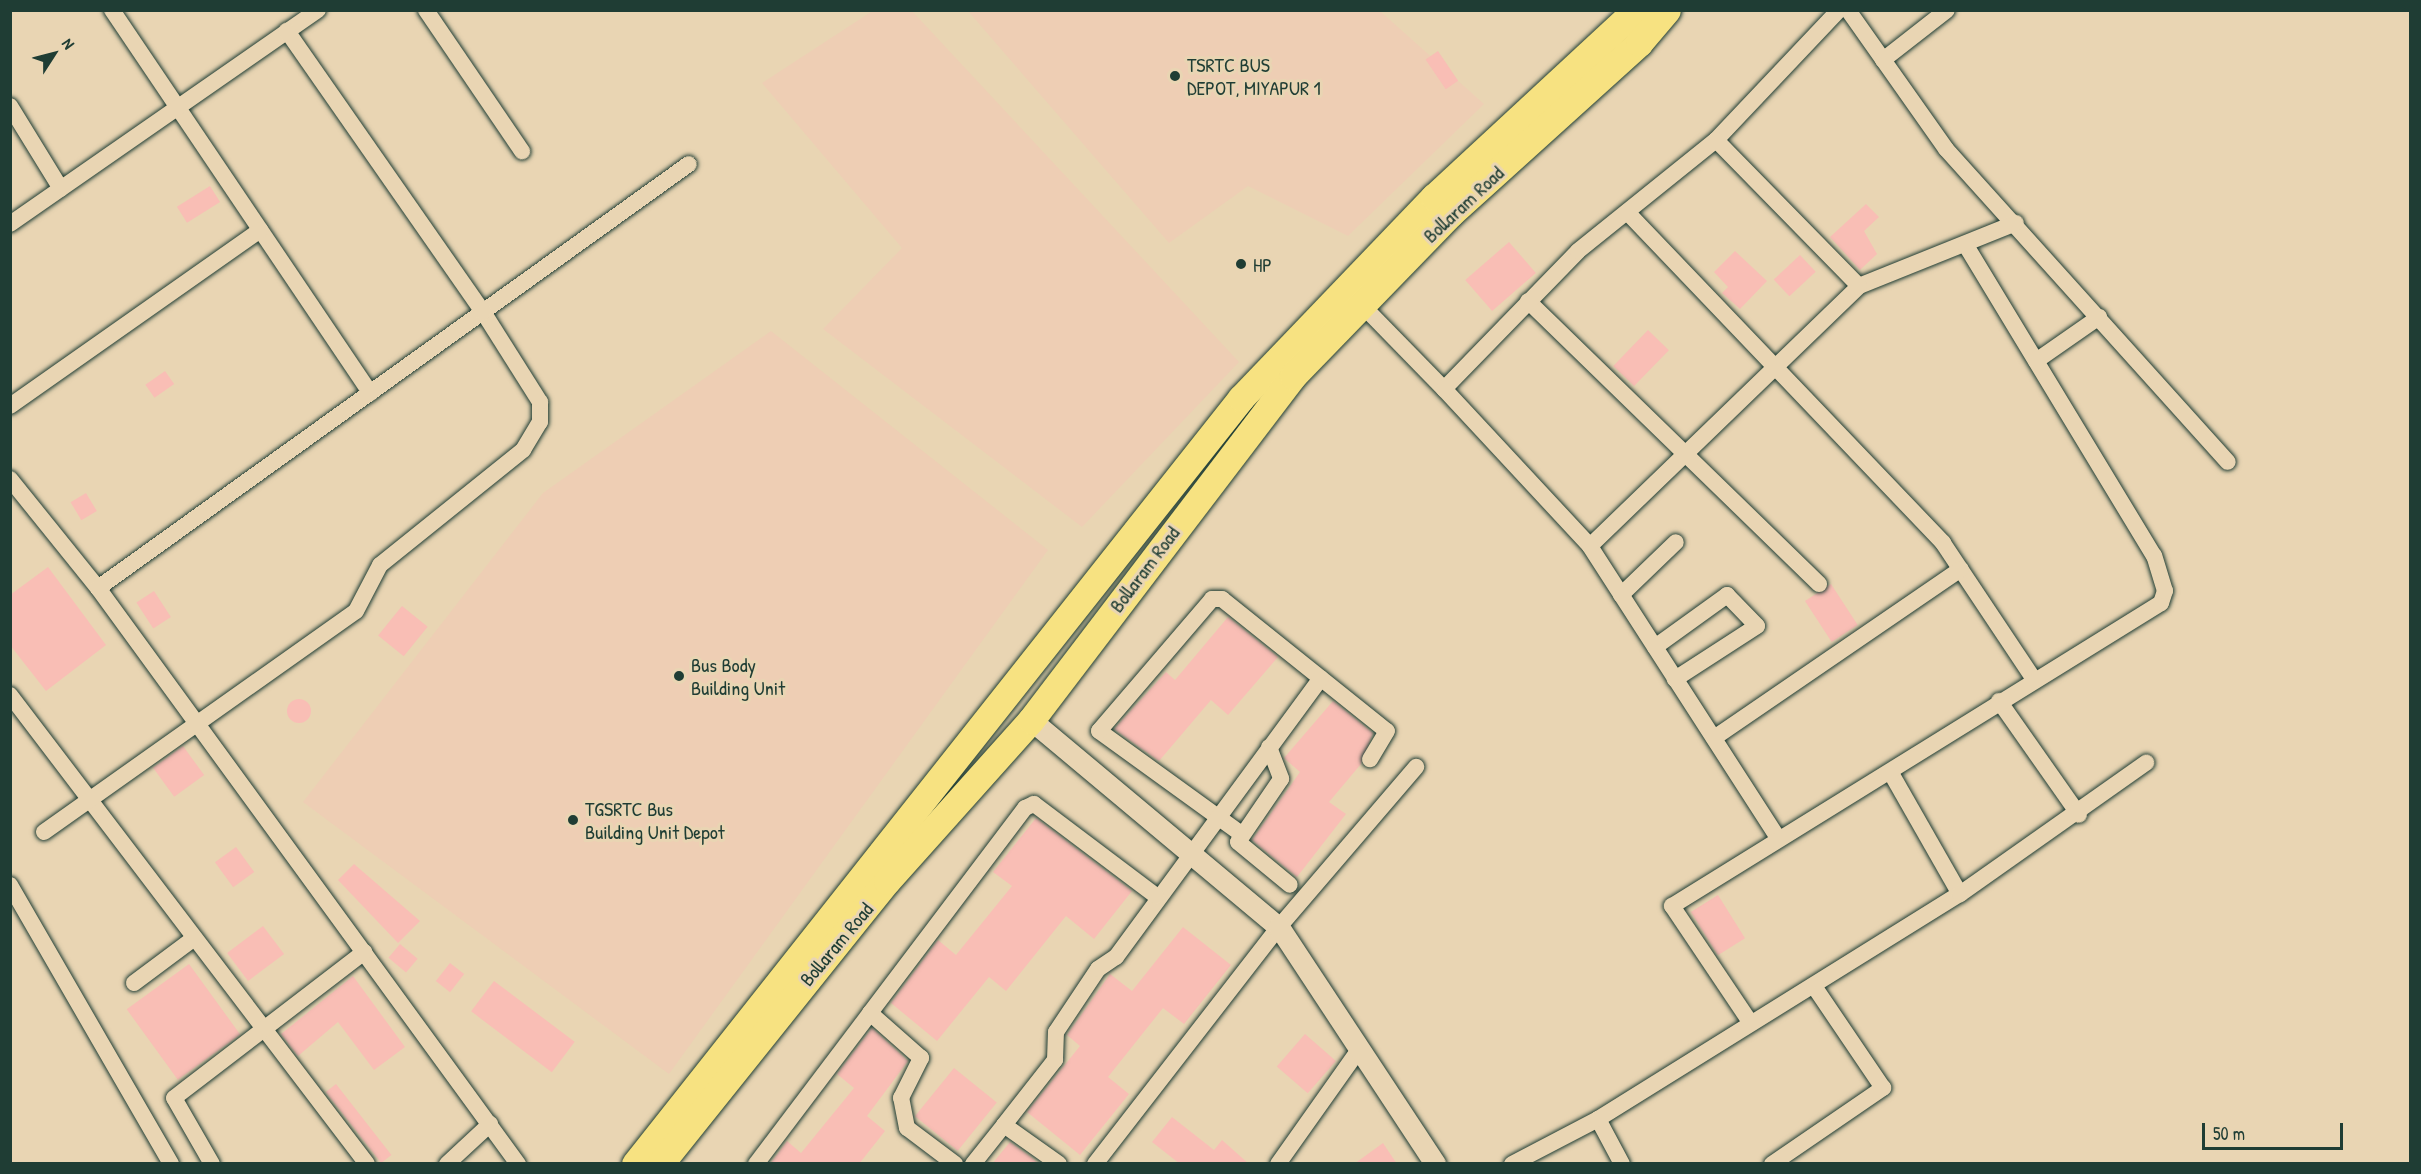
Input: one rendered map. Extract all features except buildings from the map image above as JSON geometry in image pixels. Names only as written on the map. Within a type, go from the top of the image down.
[{"type":"main road","name":"Bollaram Road","points":[[635,1164],[1241,398],[1434,197],[1636,10]]},
{"type":"main road","name":"Bollaram Road","points":[[660,1164],[887,881],[1031,720],[1245,434],[1361,303],[1667,10]]},
{"type":"street","points":[[112,10],[370,393]]},
{"type":"street","points":[[10,224],[318,10]]},
{"type":"street","points":[[426,10],[522,151]]},
{"type":"street","points":[[1443,389],[1528,301],[1627,213],[1716,140],[1839,10]]},
{"type":"street","points":[[1848,10],[1946,149],[2016,223],[2228,462]]},
{"type":"street","points":[[1883,60],[1941,12]]},
{"type":"street","points":[[44,832],[356,611],[380,565],[522,450],[540,422],[540,402],[483,312],[287,31]]},
{"type":"street","points":[[10,106],[61,189]]},
{"type":"street","points":[[1716,140],[1859,286]]},
{"type":"street","points":[[98,588],[689,164]]},
{"type":"street","points":[[1627,213],[1777,364],[1943,543],[2033,678]]},
{"type":"street","points":[[1590,546],[1859,286],[1966,246],[2016,223]]},
{"type":"street","points":[[10,406],[260,230]]},
{"type":"street","points":[[1750,1022],[1672,906],[1870,782],[1892,775],[2033,678],[2161,603],[2165,591],[2154,555],[1966,246]]},
{"type":"street","points":[[1528,301],[1819,584]]},
{"type":"street","points":[[1361,303],[1590,546],[1778,838]]},
{"type":"street","points":[[2036,362],[2099,317]]},
{"type":"street","points":[[10,479],[98,588],[518,1164]]},
{"type":"street","points":[[1621,595],[1676,542]]},
{"type":"street","points":[[1714,738],[1961,569]]},
{"type":"street","points":[[1655,647],[1727,595],[1734,596],[1757,626],[1675,679]]},
{"type":"street","points":[[1240,833],[1178,785],[1149,772],[1102,735],[1100,726],[1217,597],[1387,731],[1370,759]]},
{"type":"street","points":[[973,1164],[1055,1060],[1059,1025],[1098,969],[1116,957],[1156,896],[1321,678]]},
{"type":"street","points":[[10,694],[193,939],[367,1164]]},
{"type":"street","points":[[1999,701],[2079,815]]},
{"type":"street","points":[[1031,720],[1192,849],[1279,927],[1435,1164]]},
{"type":"street","points":[[1269,747],[1281,779],[1240,833],[1241,846],[1290,885]]},
{"type":"street","points":[[1512,1164],[1598,1119],[1750,1022],[1814,986],[1960,894],[2079,815],[2146,763]]},
{"type":"street","points":[[1095,1164],[1279,927],[1416,767]]},
{"type":"street","points":[[1892,775],[1960,894]]},
{"type":"street","points":[[756,1164],[1025,808],[1034,804],[1156,896]]},
{"type":"street","points":[[10,885],[171,1164]]},
{"type":"street","points":[[134,983],[193,939]]},
{"type":"street","points":[[212,1164],[174,1098],[364,952]]},
{"type":"street","points":[[1772,1164],[1883,1088],[1814,986]]},
{"type":"street","points":[[870,1013],[921,1058],[901,1098],[907,1128],[955,1163]]},
{"type":"street","points":[[1278,1164],[1360,1048]]},
{"type":"street","points":[[1598,1119],[1622,1164]]},
{"type":"street","points":[[447,1164],[490,1124]]},
{"type":"street","points":[[1004,1125],[1059,1164]]},
{"type":"shaded area","points":[[874,10],[912,11],[1239,362],[1082,527],[823,329],[902,248],[762,83]]},
{"type":"shaded area","points":[[968,11],[1380,11],[1484,104],[1348,236],[1248,186],[1169,243]]},
{"type":"shaded area","name":"Bus Body Building Unit","points":[[771,331],[1048,550],[669,1074],[303,802],[543,493]]},
{"type":"place","name":"TSRTC BUS DEPOT, MIYAPUR 1","points":[[1175,76]]},
{"type":"place","name":"HP","points":[[1241,264]]},
{"type":"place","name":"Bus Body Building Unit","points":[[679,676]]},
{"type":"place","name":"TGSRTC Bus Building Unit Depot","points":[[573,820]]}]
